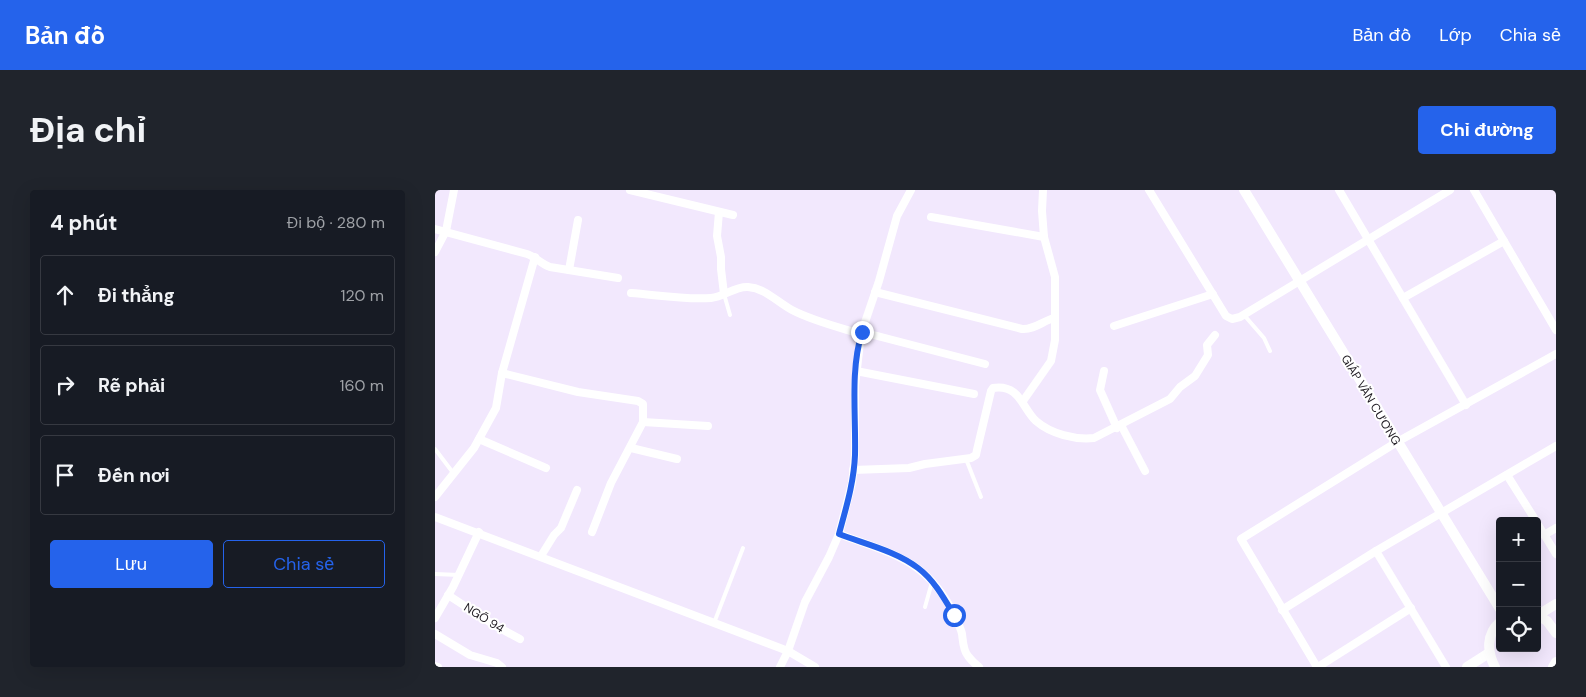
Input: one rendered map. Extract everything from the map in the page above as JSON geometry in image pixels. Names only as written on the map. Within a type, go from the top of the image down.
[{"type":"street","points":[[435,252],[446,232],[454,190]]},
{"type":"street","points":[[630,190],[733,215]]},
{"type":"street","points":[[779,667],[788,651],[805,602],[839,534],[852,483],[856,371],[861,333],[897,216],[911,190]]},
{"type":"street","points":[[1023,400],[1051,360],[1055,340],[1055,277],[1044,237],[1043,190]]},
{"type":"street","points":[[1149,190],[1227,316],[1232,319],[1244,315],[1450,190]]},
{"type":"street","name":"GIÁP VĂN CƯƠNG","points":[[1244,190],[1499,607]]},
{"type":"street","points":[[1339,190],[1467,405]]},
{"type":"street","points":[[1474,190],[1556,330]]},
{"type":"street","points":[[719,212],[717,236],[724,294]]},
{"type":"street","points":[[931,217],[1044,237]]},
{"type":"street","points":[[569,270],[578,220]]},
{"type":"street","points":[[435,229],[535,257],[543,265],[618,278]]},
{"type":"street","points":[[1403,298],[1504,240]]},
{"type":"street","points":[[435,497],[479,440],[496,408],[502,373],[535,257]]},
{"type":"street","points":[[631,293],[713,298],[735,289],[747,287],[760,290],[792,310],[831,325],[985,364]]},
{"type":"street","points":[[875,292],[1022,329],[1029,329],[1054,318]]},
{"type":"street","points":[[1114,326],[1213,294]]},
{"type":"street","points":[[853,470],[909,468],[966,459],[976,455],[991,391],[993,388],[999,387],[1010,390],[1023,400],[1035,421],[1046,428],[1081,440],[1094,438],[1119,427],[1170,399],[1195,376],[1209,355],[1207,344],[1215,335]]},
{"type":"street","points":[[1411,608],[1317,667],[1241,539],[1397,442],[1467,405],[1556,354]]},
{"type":"street","points":[[856,371],[974,394]]},
{"type":"street","points":[[1104,371],[1101,390],[1119,427],[1145,471]]},
{"type":"street","points":[[502,373],[579,392],[638,401],[643,404],[643,422],[611,483],[592,532]]},
{"type":"street","points":[[643,422],[708,426]]},
{"type":"street","points":[[479,440],[546,468]]},
{"type":"street","points":[[1282,610],[1376,551],[1556,446]]},
{"type":"street","points":[[631,448],[677,460]]},
{"type":"street","points":[[1507,474],[1534,517]]},
{"type":"street","points":[[541,556],[554,535],[561,528],[577,490]]},
{"type":"street","points":[[435,517],[479,532],[788,651],[815,667]]},
{"type":"street","points":[[1541,528],[1556,554]]},
{"type":"street","points":[[1545,535],[1556,528]]},
{"type":"street","points":[[435,618],[459,575],[479,532]]},
{"type":"street","points":[[839,534],[906,560],[920,569],[932,582],[954,615],[967,655],[979,667]]},
{"type":"street","points":[[1376,551],[1446,667]]},
{"type":"street","name":"NGÕ 94","points":[[448,595],[520,640]]},
{"type":"street","points":[[1541,613],[1556,604]]},
{"type":"street","points":[[1541,617],[1547,621],[1556,633]]},
{"type":"street","points":[[1495,667],[1488,647],[1491,635],[1496,628]]},
{"type":"street","points":[[435,634],[470,655],[497,663],[502,667]]},
{"type":"street","points":[[1467,667],[1489,653]]},
{"type":"street","points":[[1553,667],[1556,662]]},
{"type":"street","points":[[435,666],[439,667]]},
{"type":"lane","points":[[724,294],[730,315]]},
{"type":"lane","points":[[1244,315],[1264,338],[1270,351]]},
{"type":"lane","points":[[435,449],[454,474]]},
{"type":"lane","points":[[966,459],[981,497]]},
{"type":"lane","points":[[714,624],[743,548]]},
{"type":"lane","points":[[435,574],[459,575]]},
{"type":"lane","points":[[925,607],[932,582]]},
{"type":"route","points":[[862,332],[855,386],[855,456],[852,483],[839,534],[892,553],[920,569],[939,591],[954,615]]}]
